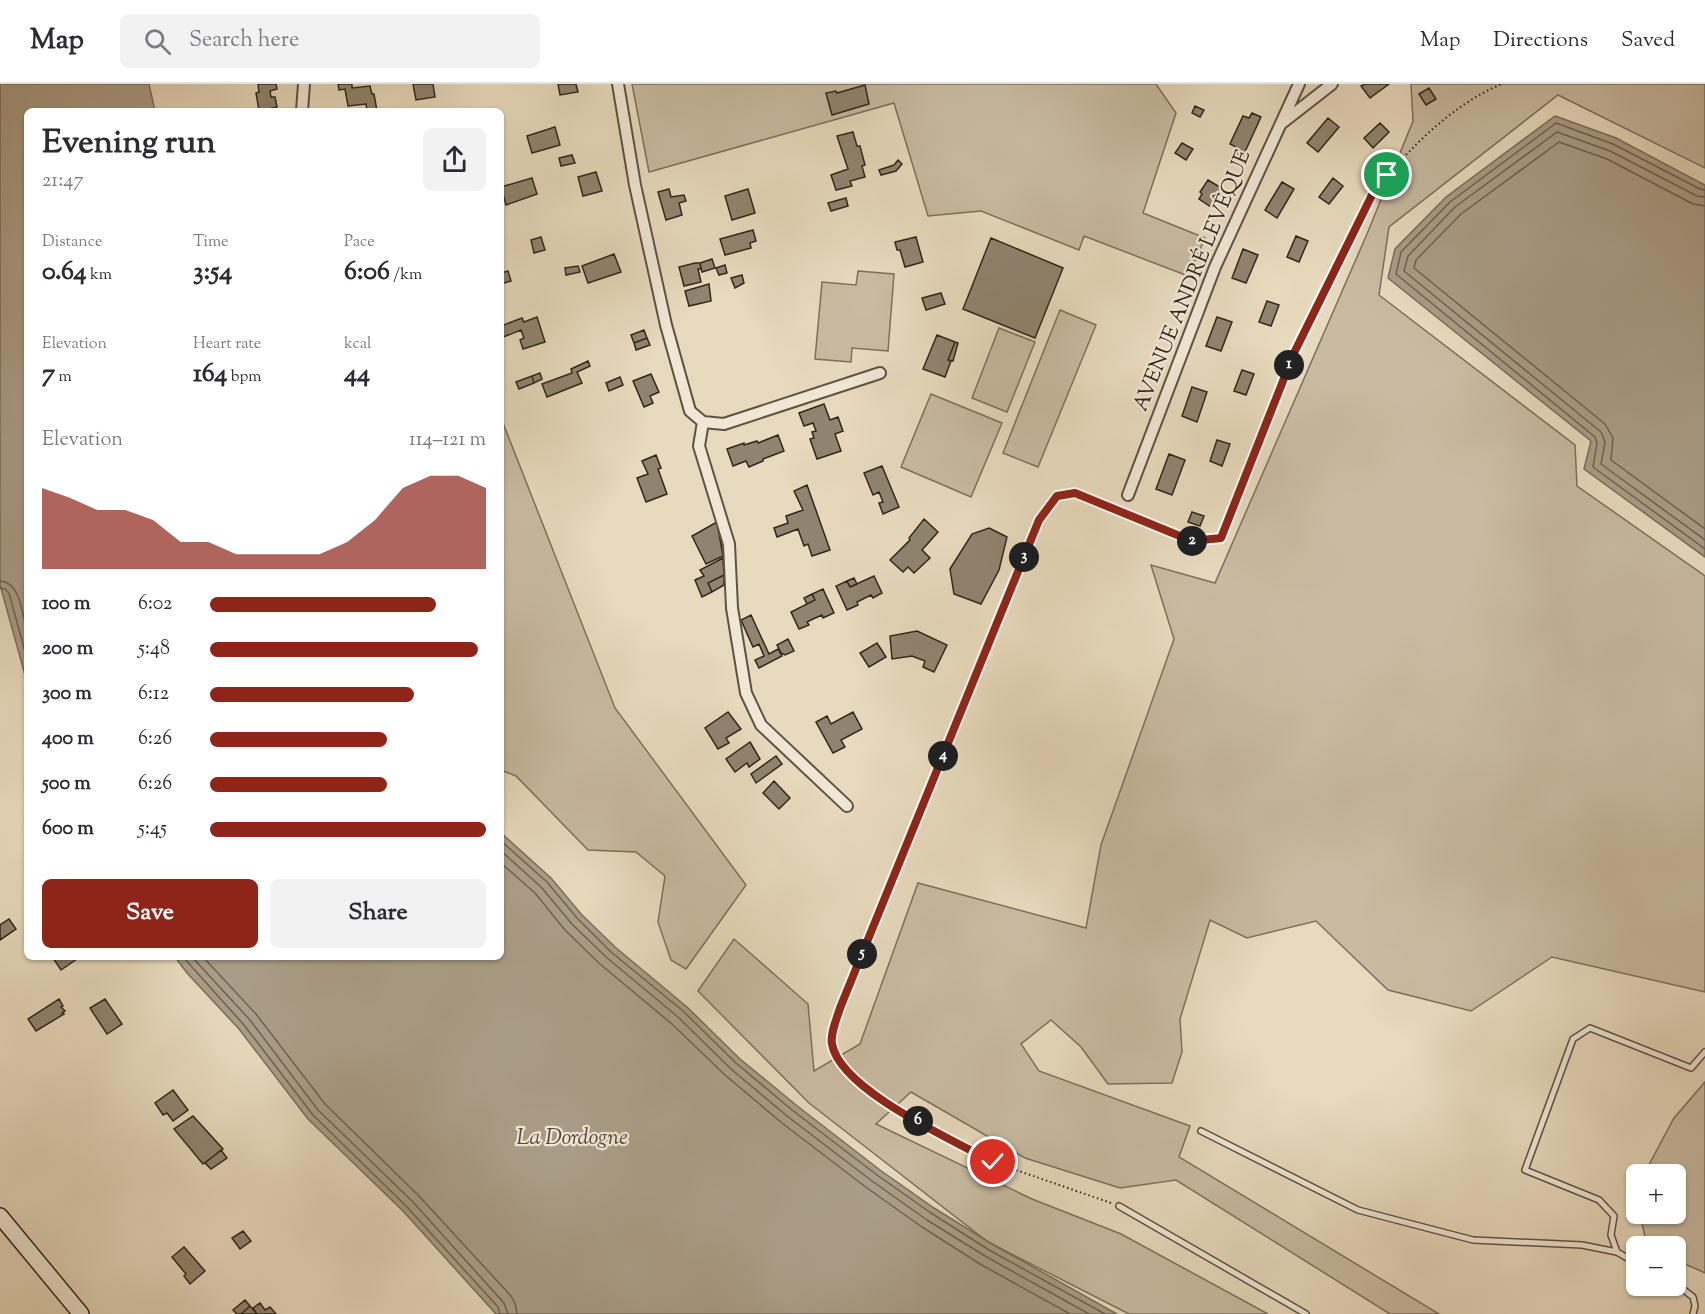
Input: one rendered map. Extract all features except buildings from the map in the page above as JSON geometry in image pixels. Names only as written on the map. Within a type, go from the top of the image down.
[{"type":"main road","points":[[0,1216],[81,1314]]},
{"type":"street","points":[[302,108],[304,84]]},
{"type":"street","points":[[618,84],[635,185],[666,325],[690,411],[703,422],[724,424],[880,374]]},
{"type":"street","name":"AVENUE ANDRÉ LEVÊQUE","points":[[1128,495],[1215,267],[1299,84]]},
{"type":"street","points":[[1280,125],[1332,84]]},
{"type":"street","points":[[703,422],[699,446],[729,544],[732,608],[746,693],[762,726],[847,806]]},
{"type":"lane","points":[[1617,1252],[1611,1235],[1614,1216],[1599,1200],[1525,1170],[1573,1039],[1590,1028],[1691,1068],[1705,1052]]},
{"type":"lane","points":[[1201,1131],[1358,1209],[1473,1239],[1582,1245],[1617,1252],[1626,1257]]},
{"type":"lane","points":[[1119,1206],[1306,1314]]},
{"type":"lane","points":[[1686,1292],[1693,1297],[1695,1306],[1693,1314]]},
{"type":"path","points":[[1119,1206],[993,1162],[882,1101],[853,1079],[841,1066],[831,1043],[840,1008],[1039,520],[1057,496],[1075,493],[1192,541],[1221,538],[1294,353],[1372,195],[1414,146],[1469,102],[1502,84]]},
{"type":"shaded area","points":[[632,84],[1156,84],[1176,113],[1143,213],[1205,238],[1188,276],[1084,236],[1079,250],[981,211],[928,216],[894,103],[649,172]]},
{"type":"shaded area","points":[[1411,84],[1705,84],[1705,168],[1558,95],[1389,227],[1379,295],[1575,445],[1577,486],[1705,576],[1705,992],[1552,957],[1471,1011],[1388,990],[1316,921],[1247,938],[1210,920],[1180,1019],[1182,1052],[1172,1083],[1108,1084],[1081,1047],[1051,1020],[1021,1044],[1039,1071],[1190,1126],[1179,1157],[1439,1314],[1390,1314],[1176,1180],[1120,1188],[1025,1158],[911,1092],[876,1124],[1032,1199],[1121,1234],[1268,1314],[1129,1314],[988,1242],[809,1103],[698,991],[734,939],[808,1004],[814,1071],[860,1044],[918,883],[1086,928],[1101,845],[1174,639],[1151,565],[1215,583],[1367,234],[1413,121]]},
{"type":"shaded area","points":[[858,271],[894,274],[888,351],[852,348],[851,362],[815,359],[822,282],[856,285]]},
{"type":"shaded area","points":[[1060,310],[1096,325],[1038,467],[1003,453]]},
{"type":"shaded area","points":[[999,328],[1035,342],[1007,412],[972,398]]},
{"type":"shaded area","points":[[931,394],[1002,423],[971,497],[901,467]]},
{"type":"shaded area","points":[[504,426],[615,708],[746,885],[686,969],[671,960],[658,922],[665,876],[636,852],[588,850],[516,776],[504,771]]},
{"type":"shaded area","points":[[1705,1082],[1705,1273],[1686,1264],[1686,1236],[1645,1236],[1642,1224],[1686,1224],[1686,1164],[1649,1164],[1674,1118]]},
{"type":"water","points":[[0,84],[149,84],[154,108],[24,108],[24,671],[0,585]]},
{"type":"water","points":[[1555,116],[1616,138],[1705,185],[1705,557],[1584,469],[1591,441],[1388,278],[1395,249],[1446,197]]},
{"type":"water","name":"La Dordogne","points":[[504,836],[551,878],[581,914],[615,947],[687,1007],[740,1059],[796,1105],[880,1170],[934,1208],[992,1244],[1117,1314],[496,1314],[403,1211],[308,1119],[239,1029],[177,960],[504,960]]},
{"type":"route","points":[[993,1162],[882,1101],[853,1079],[841,1066],[831,1043],[840,1008],[1039,520],[1057,496],[1075,493],[1192,541],[1221,538],[1294,353],[1372,195],[1387,175]]}]
